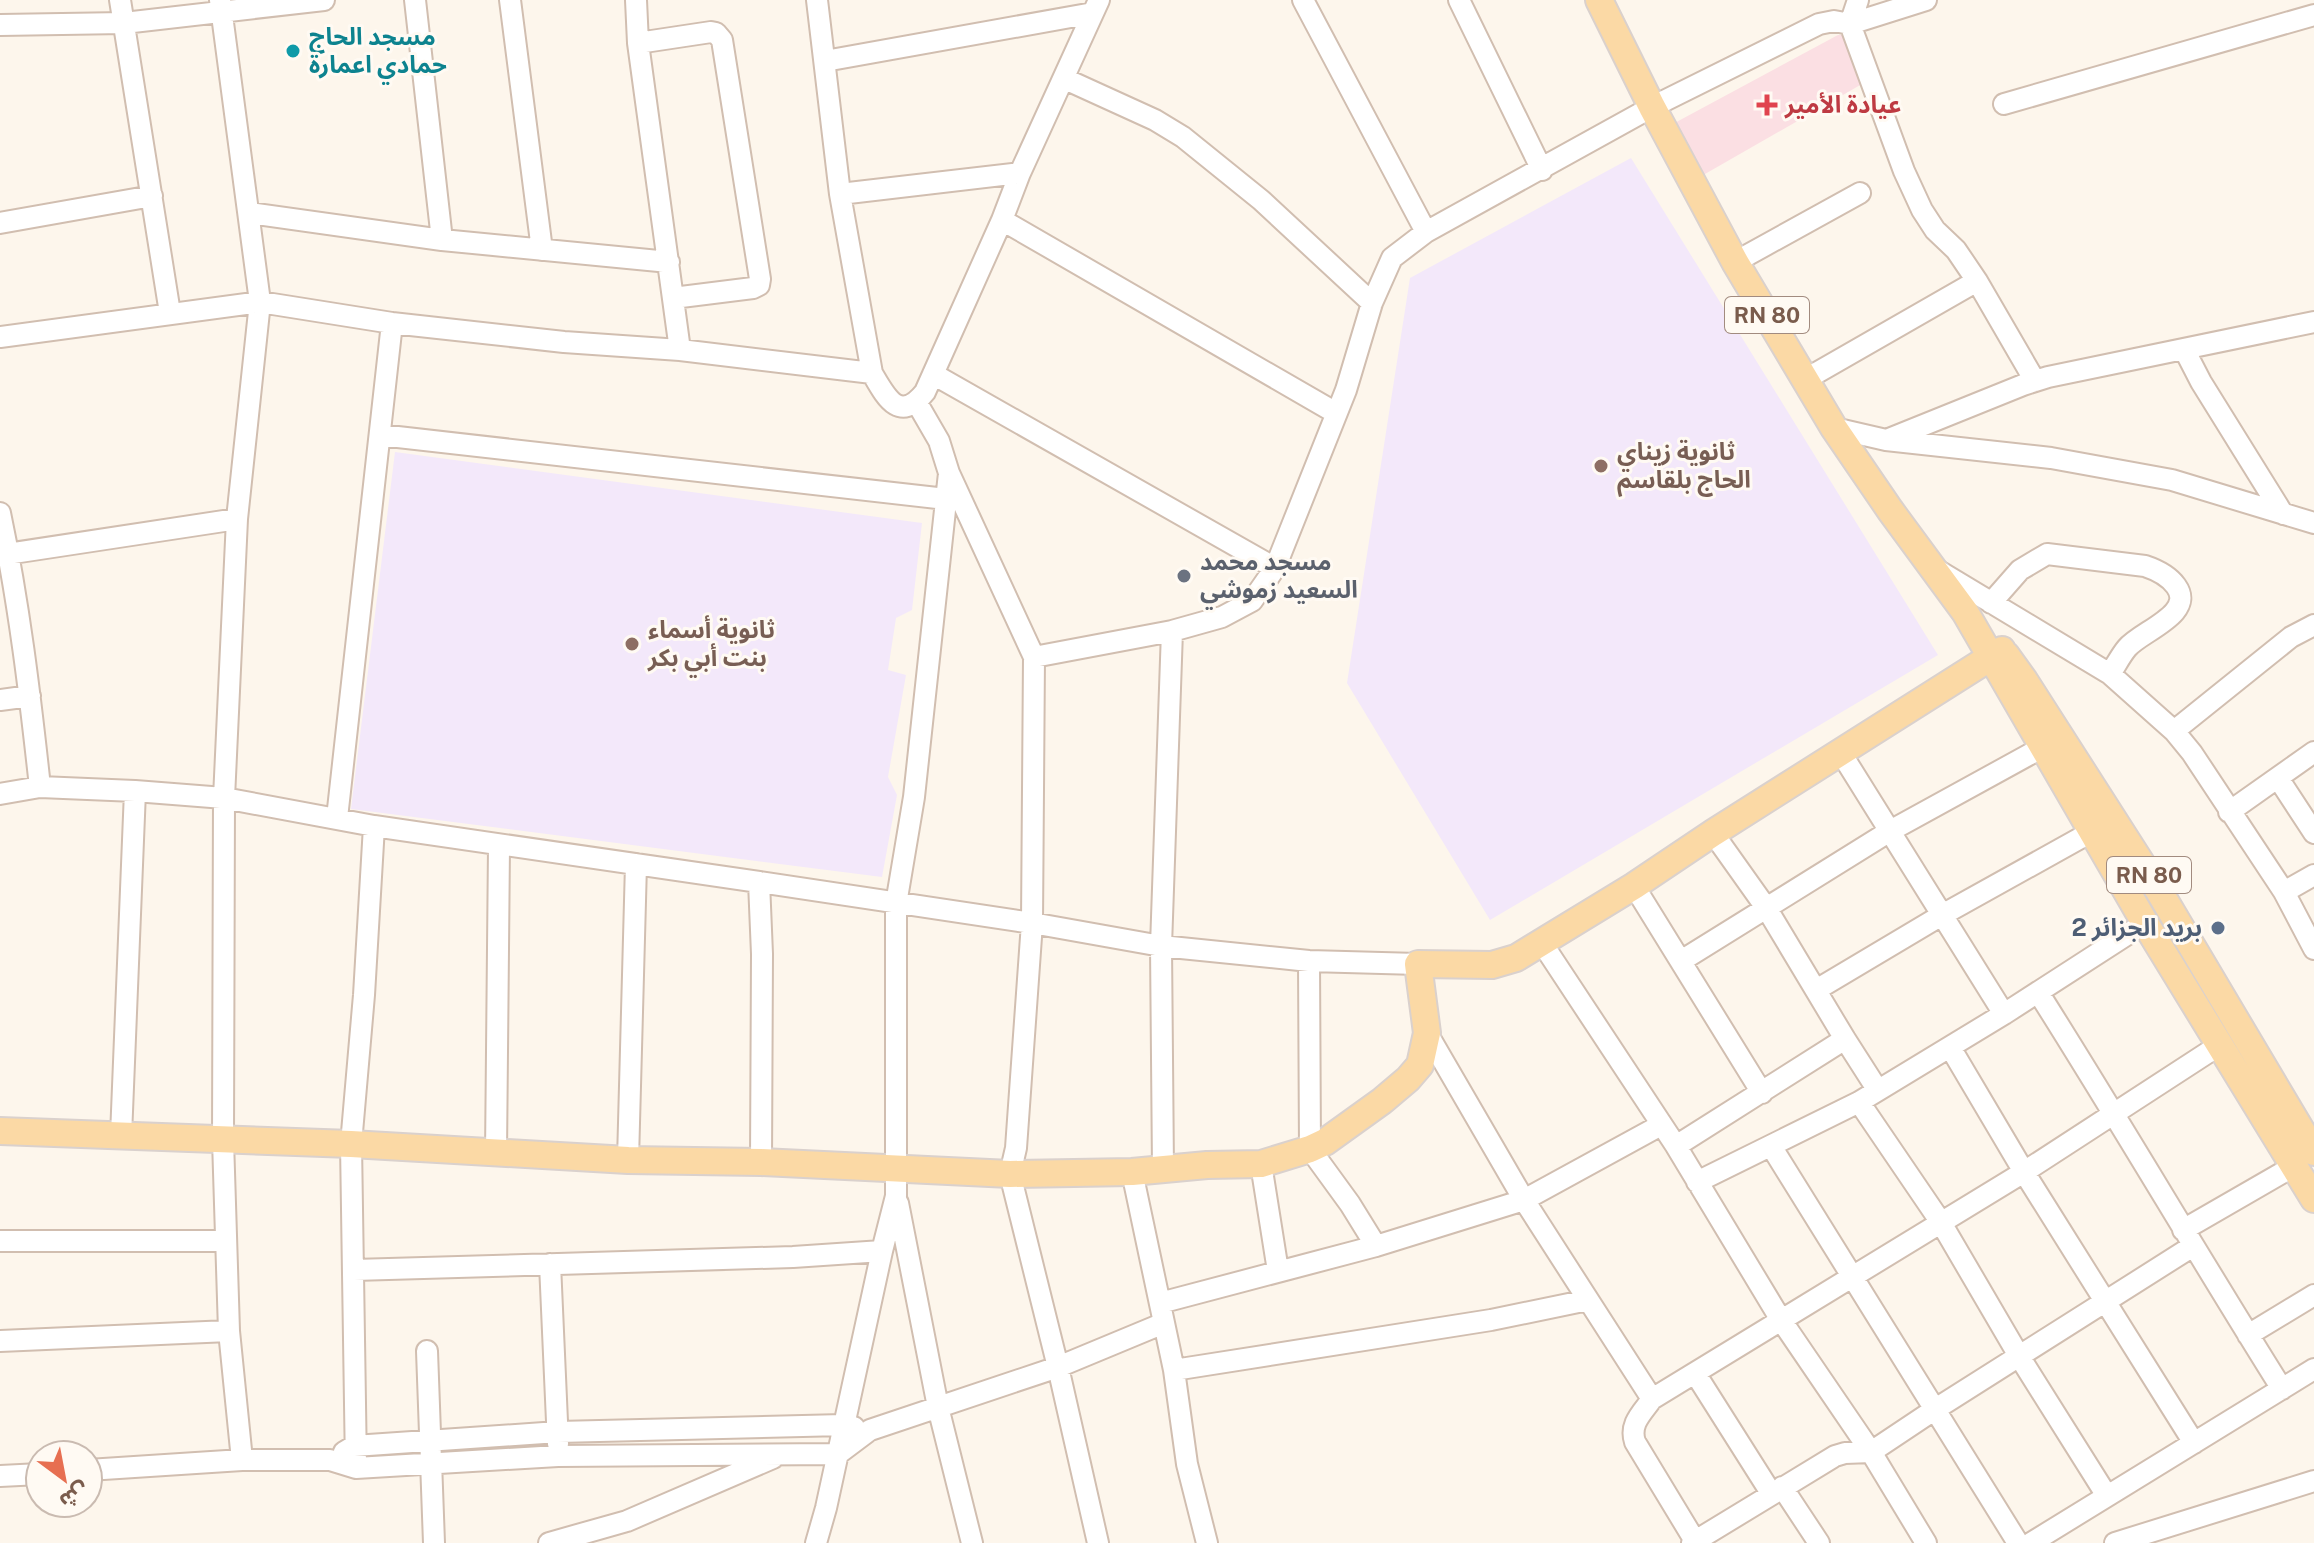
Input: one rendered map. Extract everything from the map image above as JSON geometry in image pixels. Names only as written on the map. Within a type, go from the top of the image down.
[{"type":"main road","name":"RN 80","points":[[1599,0],[1735,262],[1834,428],[1996,654],[2043,747],[2145,923],[2221,1044],[2304,1159]]},
{"type":"main road","name":"RN 80","points":[[1996,654],[2024,680],[2159,891],[2304,1159],[2314,1199]]},
{"type":"main road","points":[[0,1131],[1010,1174],[1132,1172],[1261,1164],[1310,1149],[1353,1122],[1408,1079],[1420,1065],[1427,1033],[1418,964],[1492,965],[1516,958],[1996,654]]},
{"type":"street","points":[[120,0],[170,313]]},
{"type":"street","points":[[0,25],[124,23],[221,6],[324,0]]},
{"type":"street","points":[[415,0],[442,240]]},
{"type":"street","points":[[510,0],[542,250]]},
{"type":"street","points":[[636,0],[638,43],[680,350]]},
{"type":"street","points":[[817,0],[840,194],[872,373],[887,398],[894,404],[907,407],[917,403],[925,392],[1096,6]]},
{"type":"street","points":[[1303,0],[1426,232]]},
{"type":"street","points":[[1459,0],[1542,170]]},
{"type":"street","points":[[1858,0],[1850,24],[1912,191],[1935,230],[1956,250],[1977,281],[2035,381]]},
{"type":"street","points":[[1034,657],[1172,631],[1222,617],[1252,601],[1275,568],[1346,390],[1372,303],[1392,258],[1426,232],[1652,107],[1819,24],[1834,21],[1850,24],[1926,0]]},
{"type":"street","points":[[221,6],[260,302],[237,519],[224,798],[223,1140],[229,1331],[242,1460]]},
{"type":"street","points":[[825,61],[1096,6]]},
{"type":"street","points":[[2004,104],[2314,15]]},
{"type":"street","points":[[638,43],[711,32],[722,40],[760,279],[756,287],[673,298]]},
{"type":"street","points":[[1065,79],[1155,120],[1183,137],[1261,200],[1372,303]]},
{"type":"street","points":[[840,194],[1020,173]]},
{"type":"street","points":[[1735,262],[1860,193]]},
{"type":"street","points":[[0,223],[152,196]]},
{"type":"street","points":[[249,213],[442,240],[669,262]]},
{"type":"street","points":[[1002,220],[1336,413]]},
{"type":"street","points":[[1806,379],[1977,281]]},
{"type":"street","points":[[0,337],[260,302],[392,323],[564,342],[680,350],[872,373]]},
{"type":"street","points":[[1886,440],[2035,381],[2314,322]]},
{"type":"street","points":[[337,818],[392,323]]},
{"type":"street","points":[[2184,349],[2201,382],[2283,514]]},
{"type":"street","points":[[933,374],[1275,568]]},
{"type":"street","points":[[917,403],[939,441],[949,473],[1034,657],[1032,923],[1016,1148],[1010,1174],[1098,1543]]},
{"type":"street","points":[[1834,428],[1886,440],[2051,458],[2172,480],[2314,523]]},
{"type":"street","points":[[380,435],[946,499]]},
{"type":"street","points":[[949,473],[914,797],[896,904],[895,1168],[896,1196],[938,1407],[972,1543]]},
{"type":"street","points":[[0,513],[4,554],[30,696],[40,787]]},
{"type":"street","points":[[4,554],[237,519]]},
{"type":"street","points":[[1991,603],[2020,570],[2047,554],[2158,570],[2179,589],[2181,601],[2178,609],[2127,648],[2110,674]]},
{"type":"street","points":[[1932,567],[2110,674],[2174,731],[2192,753],[2284,892],[2314,949]]},
{"type":"street","points":[[2174,731],[2291,637],[2314,625]]},
{"type":"street","points":[[1163,1169],[1161,946],[1172,631]]},
{"type":"street","points":[[0,700],[30,696]]},
{"type":"street","points":[[1681,961],[1890,831],[2043,747]]},
{"type":"street","points":[[2229,812],[2314,752]]},
{"type":"street","points":[[1841,753],[2004,1014]]},
{"type":"street","points":[[2278,778],[2314,833]]},
{"type":"street","points":[[0,794],[40,787],[224,798],[499,846],[1032,923],[1161,946],[1309,961],[1418,964]]},
{"type":"street","points":[[121,1136],[135,791]]},
{"type":"street","points":[[356,1468],[351,1144],[374,826]]},
{"type":"street","points":[[1816,990],[2093,831]]},
{"type":"street","points":[[1713,833],[1767,909],[1877,1089]]},
{"type":"street","points":[[496,1154],[499,846]]},
{"type":"street","points":[[628,1160],[636,864]]},
{"type":"street","points":[[2284,892],[2314,875]]},
{"type":"street","points":[[759,882],[762,954],[761,1162]]},
{"type":"street","points":[[1634,886],[1762,1093]]},
{"type":"street","points":[[1697,1182],[1859,1102],[2145,923]]},
{"type":"street","points":[[1542,943],[1676,1146],[1781,1320],[1871,1452],[1926,1543]]},
{"type":"street","points":[[1309,961],[1310,1149],[1376,1246]]},
{"type":"street","points":[[2038,992],[2282,1389]]},
{"type":"street","points":[[1427,1033],[1524,1200],[1652,1399]]},
{"type":"street","points":[[1676,1146],[1845,1039]]},
{"type":"street","points":[[2221,1044],[2024,1172],[1652,1399],[1637,1419],[1632,1432],[1693,1542],[1835,1456],[1871,1452],[2105,1301],[2188,1238],[2304,1159]]},
{"type":"street","points":[[1950,1047],[2024,1172],[2194,1443]]},
{"type":"street","points":[[1859,1102],[1940,1221],[2019,1356],[2107,1496]]},
{"type":"street","points":[[1160,1303],[1376,1246],[1524,1200],[1661,1125]]},
{"type":"street","points":[[1771,1146],[2018,1543]]},
{"type":"street","points":[[1261,1164],[1278,1271]]},
{"type":"street","points":[[1132,1172],[1174,1370],[1187,1464],[1207,1543]]},
{"type":"street","points":[[816,1543],[896,1196]]},
{"type":"street","points":[[0,1241],[226,1241]]},
{"type":"street","points":[[354,1270],[793,1257],[882,1251]]},
{"type":"street","points":[[550,1264],[558,1456]]},
{"type":"street","points":[[2248,1335],[2314,1295]]},
{"type":"street","points":[[1174,1370],[1491,1320],[1588,1300]]},
{"type":"street","points":[[104,1469],[242,1460],[330,1460],[356,1468],[558,1456],[838,1454],[870,1430],[1058,1367],[1164,1323]]},
{"type":"street","points":[[0,1341],[229,1331]]},
{"type":"street","points":[[427,1351],[434,1543]]},
{"type":"street","points":[[2031,1543],[2314,1369]]},
{"type":"street","points":[[1695,1373],[1776,1490],[1819,1543]]},
{"type":"street","points":[[330,1460],[354,1446],[558,1432],[843,1425],[870,1430]]},
{"type":"street","points":[[549,1543],[627,1521],[780,1454]]},
{"type":"street","points":[[0,1476],[24,1475]]},
{"type":"street","points":[[2115,1543],[2314,1481]]},
{"type":"street","points":[[826,1508],[834,1543]]},
{"type":"shaded area","name":"عيادة الأمير","points":[[1838,35],[1844,35],[1862,84],[1698,178],[1669,126]]},
{"type":"shaded area","name":"ثانوية زيناي الحاج بلقاسم","points":[[1631,158],[1938,655],[1490,920],[1347,683],[1410,278]]},
{"type":"shaded area","name":"ثانوية أسماء بنت أبي بكر","points":[[395,452],[922,523],[912,610],[896,618],[888,670],[906,675],[888,777],[897,795],[882,877],[351,809]]},
{"type":"place","name":"مسجد الحاج حمادي اعمارة","points":[[293,51]]},
{"type":"place","name":"عيادة الأمير","points":[[1767,105]]},
{"type":"place","name":"ثانوية زيناي الحاج بلقاسم","points":[[1601,466]]},
{"type":"place","name":"مسجد محمد السعيد زموشي","points":[[1184,576]]},
{"type":"place","name":"ثانوية أسماء بنت أبي بكر","points":[[632,644]]},
{"type":"place","name":"بريد الجزائر 2","points":[[2218,928]]}]
